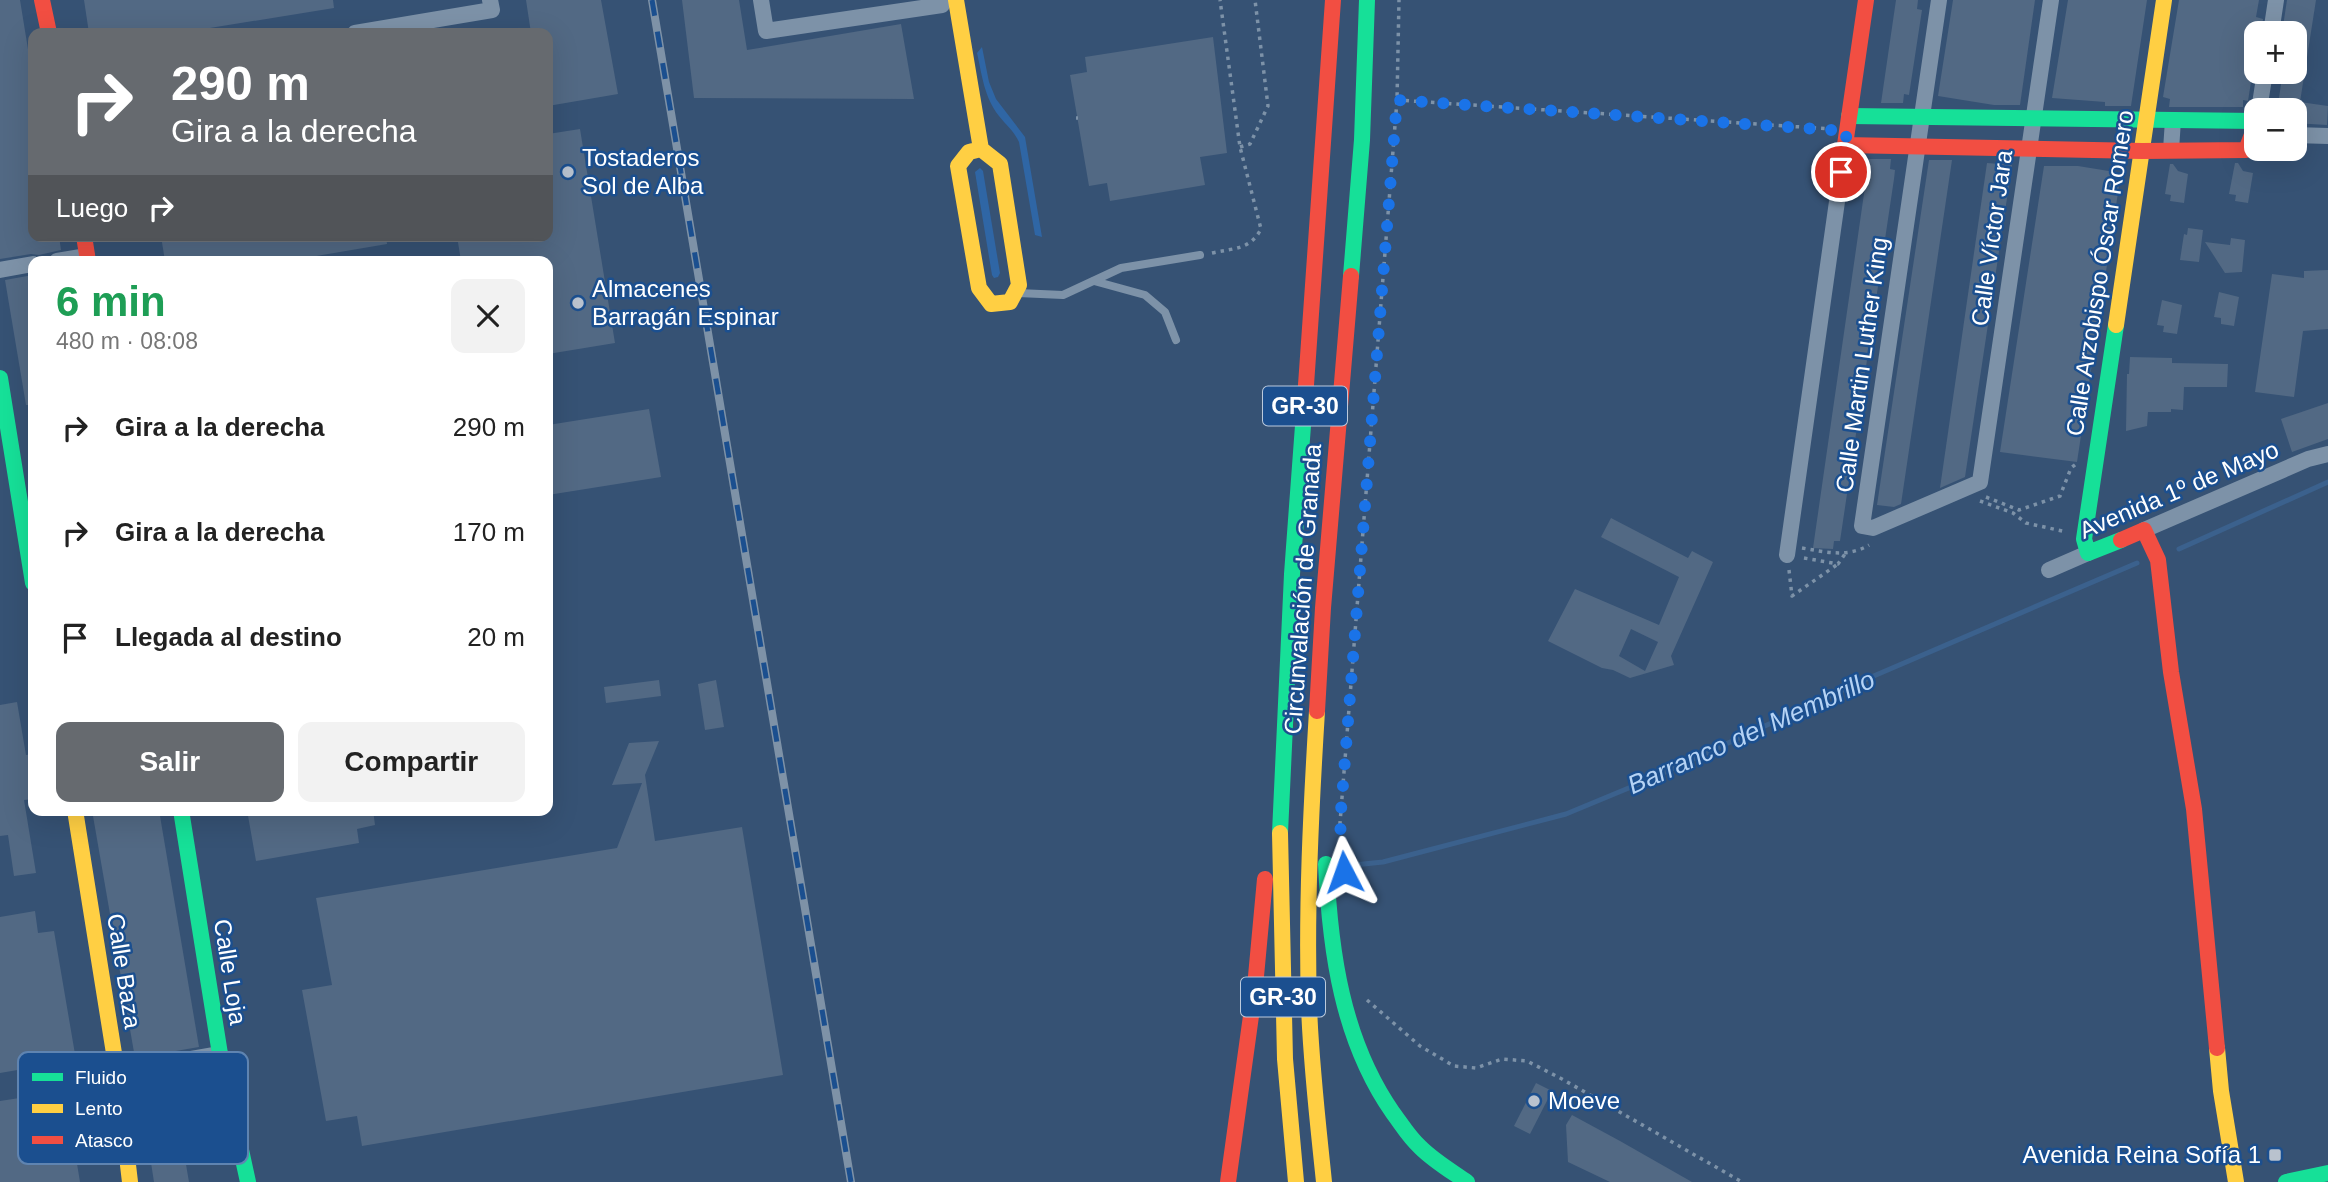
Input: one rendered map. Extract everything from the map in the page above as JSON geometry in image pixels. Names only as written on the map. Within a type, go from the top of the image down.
[{"type":"main road","points":[[42,0],[47,28]]},
{"type":"main road","name":"Circunvalación de Granada","points":[[1296,1182],[1285,1059],[1280,812],[1292,574],[1333,0]]},
{"type":"main road","name":"Circunvalación de Granada","points":[[1324,1182],[1313,1082],[1309,1004],[1309,843],[1322,608],[1362,140],[1367,0]]},
{"type":"main road","points":[[1847,130],[1866,0]]},
{"type":"main road","name":"Calle Arzobispo Óscar Romero","points":[[2088,553],[2084,539],[2164,0]]},
{"type":"main road","points":[[947,2],[975,150]]},
{"type":"main road","points":[[1847,130],[1922,118],[2173,120],[2244,127]]},
{"type":"main road","points":[[1847,130],[1917,148],[2244,150]]},
{"type":"main road","points":[[975,150],[1000,164],[1019,285],[1010,302],[991,304],[979,288],[958,166],[975,150]]},
{"type":"main road","points":[[0,377],[28,536]]},
{"type":"main road","points":[[2144,530],[2158,560],[2171,672],[2194,809],[2221,1091],[2236,1182]]},
{"type":"main road","name":"Avenida 1º de Mayo","points":[[2088,553],[2144,530]]},
{"type":"main road","points":[[1322,608],[1333,655],[1326,788],[1327,882],[1333,945],[1347,1020],[1364,1064],[1387,1107],[1422,1150],[1468,1182]]},
{"type":"main road","points":[[1228,1182],[1255,987],[1267,850],[1280,812]]},
{"type":"main road","name":"Calle Baza","points":[[80,816],[114,1052]]},
{"type":"main road","name":"Calle Loja","points":[[182,816],[220,1052]]},
{"type":"main road","name":"Calle Baza","points":[[129,1164],[131,1182]]},
{"type":"main road","name":"Calle Loja","points":[[244,1164],[248,1182]]},
{"type":"main road","points":[[2286,1182],[2328,1173]]},
{"type":"street","points":[[385,28],[492,10],[490,0]]},
{"type":"street","points":[[761,0],[766,31],[947,2]]},
{"type":"street","name":"Calle Martin Luther King","points":[[1939,0],[1862,526],[1873,528],[1976,484]]},
{"type":"street","name":"Calle Víctor Jara","points":[[1976,484],[2051,0]]},
{"type":"street","points":[[2273,21],[2276,0]]},
{"type":"street","points":[[2171,150],[2173,120]]},
{"type":"street","points":[[1787,555],[1847,130]]},
{"type":"street","points":[[2307,135],[2328,136]]},
{"type":"street","points":[[0,270],[28,265]]},
{"type":"street","name":"Avenida 1º de Mayo","points":[[2144,530],[2308,459],[2328,454]]},
{"type":"street","name":"Avenida 1º de Mayo","points":[[2049,570],[2088,553]]},
{"type":"lane","points":[[1015,293],[1063,295],[1121,268],[1200,255]]},
{"type":"lane","points":[[1094,281],[1145,295],[1166,312],[1176,340]]},
{"type":"path","points":[[1200,255],[1245,246],[1255,240],[1261,229],[1240,147],[1220,0]]},
{"type":"path","points":[[1240,147],[1250,144],[1268,106],[1255,0]]},
{"type":"path","points":[[1343,860],[1340,823],[1397,100],[1399,0]]},
{"type":"path","points":[[1397,100],[1847,130]]},
{"type":"path","points":[[1976,484],[1975,492],[2019,510],[2060,496],[2071,468],[2096,453]]},
{"type":"path","points":[[1838,564],[1787,555],[1793,596],[1838,564],[1845,554]]},
{"type":"path","points":[[1362,995],[1420,1046],[1454,1066],[1476,1068],[1502,1059],[1527,1061],[1742,1182]]},
{"type":"shaded area","points":[[982,47],[989,82],[996,99],[1025,137],[1042,237],[1035,235],[1019,142],[994,109],[984,86],[977,53]]},
{"type":"shaded area","points":[[980,168],[983,171],[1000,273],[994,278],[975,172]]},
{"type":"building","points":[[0,0],[20,0],[28,49],[28,242],[60,242],[61,250],[0,259]]},
{"type":"building","points":[[84,0],[333,0],[334,8],[210,28],[88,28]]},
{"type":"building","points":[[526,0],[601,0],[618,94],[553,105],[553,28],[530,28]]},
{"type":"building","points":[[682,0],[739,0],[747,50],[901,24],[914,99],[694,98]]},
{"type":"building","points":[[1896,0],[1918,0],[1917,9],[1922,10],[1909,95],[1904,94],[1903,103],[1881,103]]},
{"type":"building","points":[[1953,0],[2035,0],[2020,105],[1994,105],[1938,96]]},
{"type":"building","points":[[2068,0],[2147,0],[2131,106],[2105,106],[2105,102],[2052,98]]},
{"type":"building","points":[[2179,0],[2259,0],[2256,17],[2263,21],[2244,21],[2244,84],[2251,84],[2248,98],[2244,98],[2243,107],[2169,107],[2170,99],[2163,97]]},
{"type":"building","points":[[2287,0],[2316,0],[2307,57],[2307,21],[2284,21]]},
{"type":"building","points":[[1213,37],[1227,153],[1200,157],[1205,185],[1110,201],[1107,183],[1089,186],[1070,75],[1087,72],[1085,57]]},
{"type":"building","points":[[2281,84],[2303,84],[2301,98],[2279,98]]},
{"type":"building","points":[[2307,103],[2328,106],[2327,125],[2307,124]]},
{"type":"building","points":[[580,129],[615,343],[553,353],[553,256],[460,256],[458,242],[553,242],[553,133]]},
{"type":"building","points":[[1869,159],[1891,159],[1890,169],[1895,170],[1894,179],[1840,541],[1834,541],[1833,549],[1813,548]]},
{"type":"building","points":[[1929,160],[1952,160],[1901,504],[1894,507],[1877,505]]},
{"type":"building","points":[[1987,163],[2012,165],[1965,477],[1940,488]]},
{"type":"building","points":[[2235,163],[2238,163],[2243,171],[2253,173],[2248,203],[2235,201],[2236,195],[2229,194]]},
{"type":"building","points":[[2170,164],[2178,171],[2188,174],[2184,203],[2170,201],[2171,195],[2165,194]]},
{"type":"building","points":[[2044,166],[2078,166],[2121,173],[2077,462],[2000,452]]},
{"type":"building","points":[[2188,228],[2203,230],[2199,262],[2180,260],[2184,234],[2187,235]]},
{"type":"building","points":[[2231,238],[2245,240],[2242,272],[2225,273],[2205,242],[2230,245]]},
{"type":"building","points":[[162,242],[387,244],[316,256],[164,256]]},
{"type":"building","points":[[2328,270],[2328,329],[2303,331],[2294,397],[2255,392],[2272,274],[2304,278],[2304,271]]},
{"type":"building","points":[[28,276],[28,405],[26,405],[5,280]]},
{"type":"building","points":[[2219,292],[2239,297],[2234,326],[2221,324],[2221,318],[2214,317]]},
{"type":"building","points":[[2162,300],[2182,305],[2177,334],[2163,332],[2164,326],[2157,325]]},
{"type":"building","points":[[2130,357],[2172,358],[2172,363],[2228,364],[2227,387],[2184,387],[2183,410],[2148,412],[2147,426],[2126,431]]},
{"type":"building","points":[[2328,403],[2328,439],[2292,452],[2281,419]]},
{"type":"building","points":[[649,409],[661,477],[553,494],[553,424]]},
{"type":"building","points":[[1611,518],[1688,558],[1692,551],[1713,562],[1671,656],[1674,665],[1630,678],[1602,668],[1548,641],[1575,589],[1659,625],[1679,577],[1601,537]],"holes":[[[1631,629],[1658,642],[1645,671],[1619,656]]]},
{"type":"building","points":[[659,680],[661,696],[606,703],[604,687]]},
{"type":"building","points":[[716,680],[724,727],[705,730],[698,684]]},
{"type":"building","points":[[17,702],[28,755],[28,800],[24,800],[36,873],[14,876],[8,835],[0,836],[0,705]]},
{"type":"building","points":[[659,741],[645,775],[655,841],[742,827],[783,1075],[362,1146],[357,1116],[326,1121],[302,990],[332,985],[316,898],[617,848],[642,783],[612,785],[629,743]]},
{"type":"building","points":[[93,816],[160,816],[199,1047],[170,1052],[134,1052]]},
{"type":"building","points":[[248,816],[374,816],[375,825],[357,829],[359,843],[256,861]]},
{"type":"building","points":[[35,911],[38,933],[54,931],[75,1052],[18,1052],[18,1070],[0,1073],[0,917]]},
{"type":"building","points":[[1536,1083],[1552,1091],[1530,1134],[1514,1126]]},
{"type":"building","points":[[18,1098],[18,1164],[77,1164],[80,1182],[0,1182],[0,1101]]},
{"type":"building","points":[[1572,1115],[1692,1182],[1610,1182],[1568,1162],[1566,1125]]},
{"type":"building","points":[[151,1164],[186,1164],[189,1182],[154,1182]]},
{"type":"waterway","name":"Barranco del Membrillo","points":[[2179,549],[2328,482]]},
{"type":"waterway","name":"Barranco del Membrillo","points":[[1354,865],[1383,862],[1566,814],[1648,780],[1869,678],[2137,563]]},
{"type":"railway","points":[[652,0],[851,1182]]},
{"type":"traffic: fast","points":[[1351,276],[1362,140],[1367,0]]},
{"type":"traffic: fast","points":[[1849,116],[2244,121]]},
{"type":"traffic: fast","points":[[2116,325],[2084,539],[2088,553],[2121,540]]},
{"type":"traffic: fast","points":[[0,378],[28,552]]},
{"type":"traffic: fast","points":[[1280,833],[1292,574],[1306,385]]},
{"type":"traffic: fast","points":[[182,816],[220,1052]]},
{"type":"traffic: fast","points":[[1326,864],[1336,962],[1350,1025],[1362,1056],[1376,1085],[1412,1139],[1431,1157],[1467,1182]]},
{"type":"traffic: fast","points":[[244,1164],[248,1182]]},
{"type":"traffic: fast","points":[[2286,1182],[2328,1173]]},
{"type":"traffic: slow","points":[[956,0],[981,149],[1000,164],[1019,285],[1010,302],[991,304],[979,288],[958,166],[969,152],[981,149]]},
{"type":"traffic: slow","points":[[2116,325],[2164,0]]},
{"type":"traffic: slow","points":[[1317,711],[1308,969],[1311,1050],[1324,1182]]},
{"type":"traffic: slow","points":[[76,816],[114,1052]]},
{"type":"traffic: slow","points":[[1280,833],[1285,1059],[1296,1182]]},
{"type":"traffic: slow","points":[[2217,1048],[2236,1182]]},
{"type":"traffic: slow","points":[[128,1164],[130,1182]]},
{"type":"traffic: jam","points":[[42,0],[48,28]]},
{"type":"traffic: jam","points":[[1306,385],[1333,0]]},
{"type":"traffic: jam","points":[[1866,0],[1845,145],[2142,151],[2244,150]]},
{"type":"traffic: jam","points":[[85,242],[87,256]]},
{"type":"traffic: jam","points":[[1317,711],[1351,276]]},
{"type":"traffic: jam","points":[[2121,540],[2144,530],[2158,560],[2171,672],[2194,809],[2217,1048]]},
{"type":"traffic: jam","points":[[1228,1182],[1255,987],[1265,879]]},
{"type":"place","name":"Tostaderos Sol de Alba","points":[[568,172]]},
{"type":"place","name":"Almacenes Barragán Espinar","points":[[578,303]]},
{"type":"place","name":"Moeve","points":[[1534,1101]]},
{"type":"place","name":"Avenida Reina Sofía 1","points":[[2275,1155]]},
{"type":"route","points":[[1344,872],[1340,823],[1355,660],[1364,511],[1397,100],[1847,131],[1841,172]]}]
